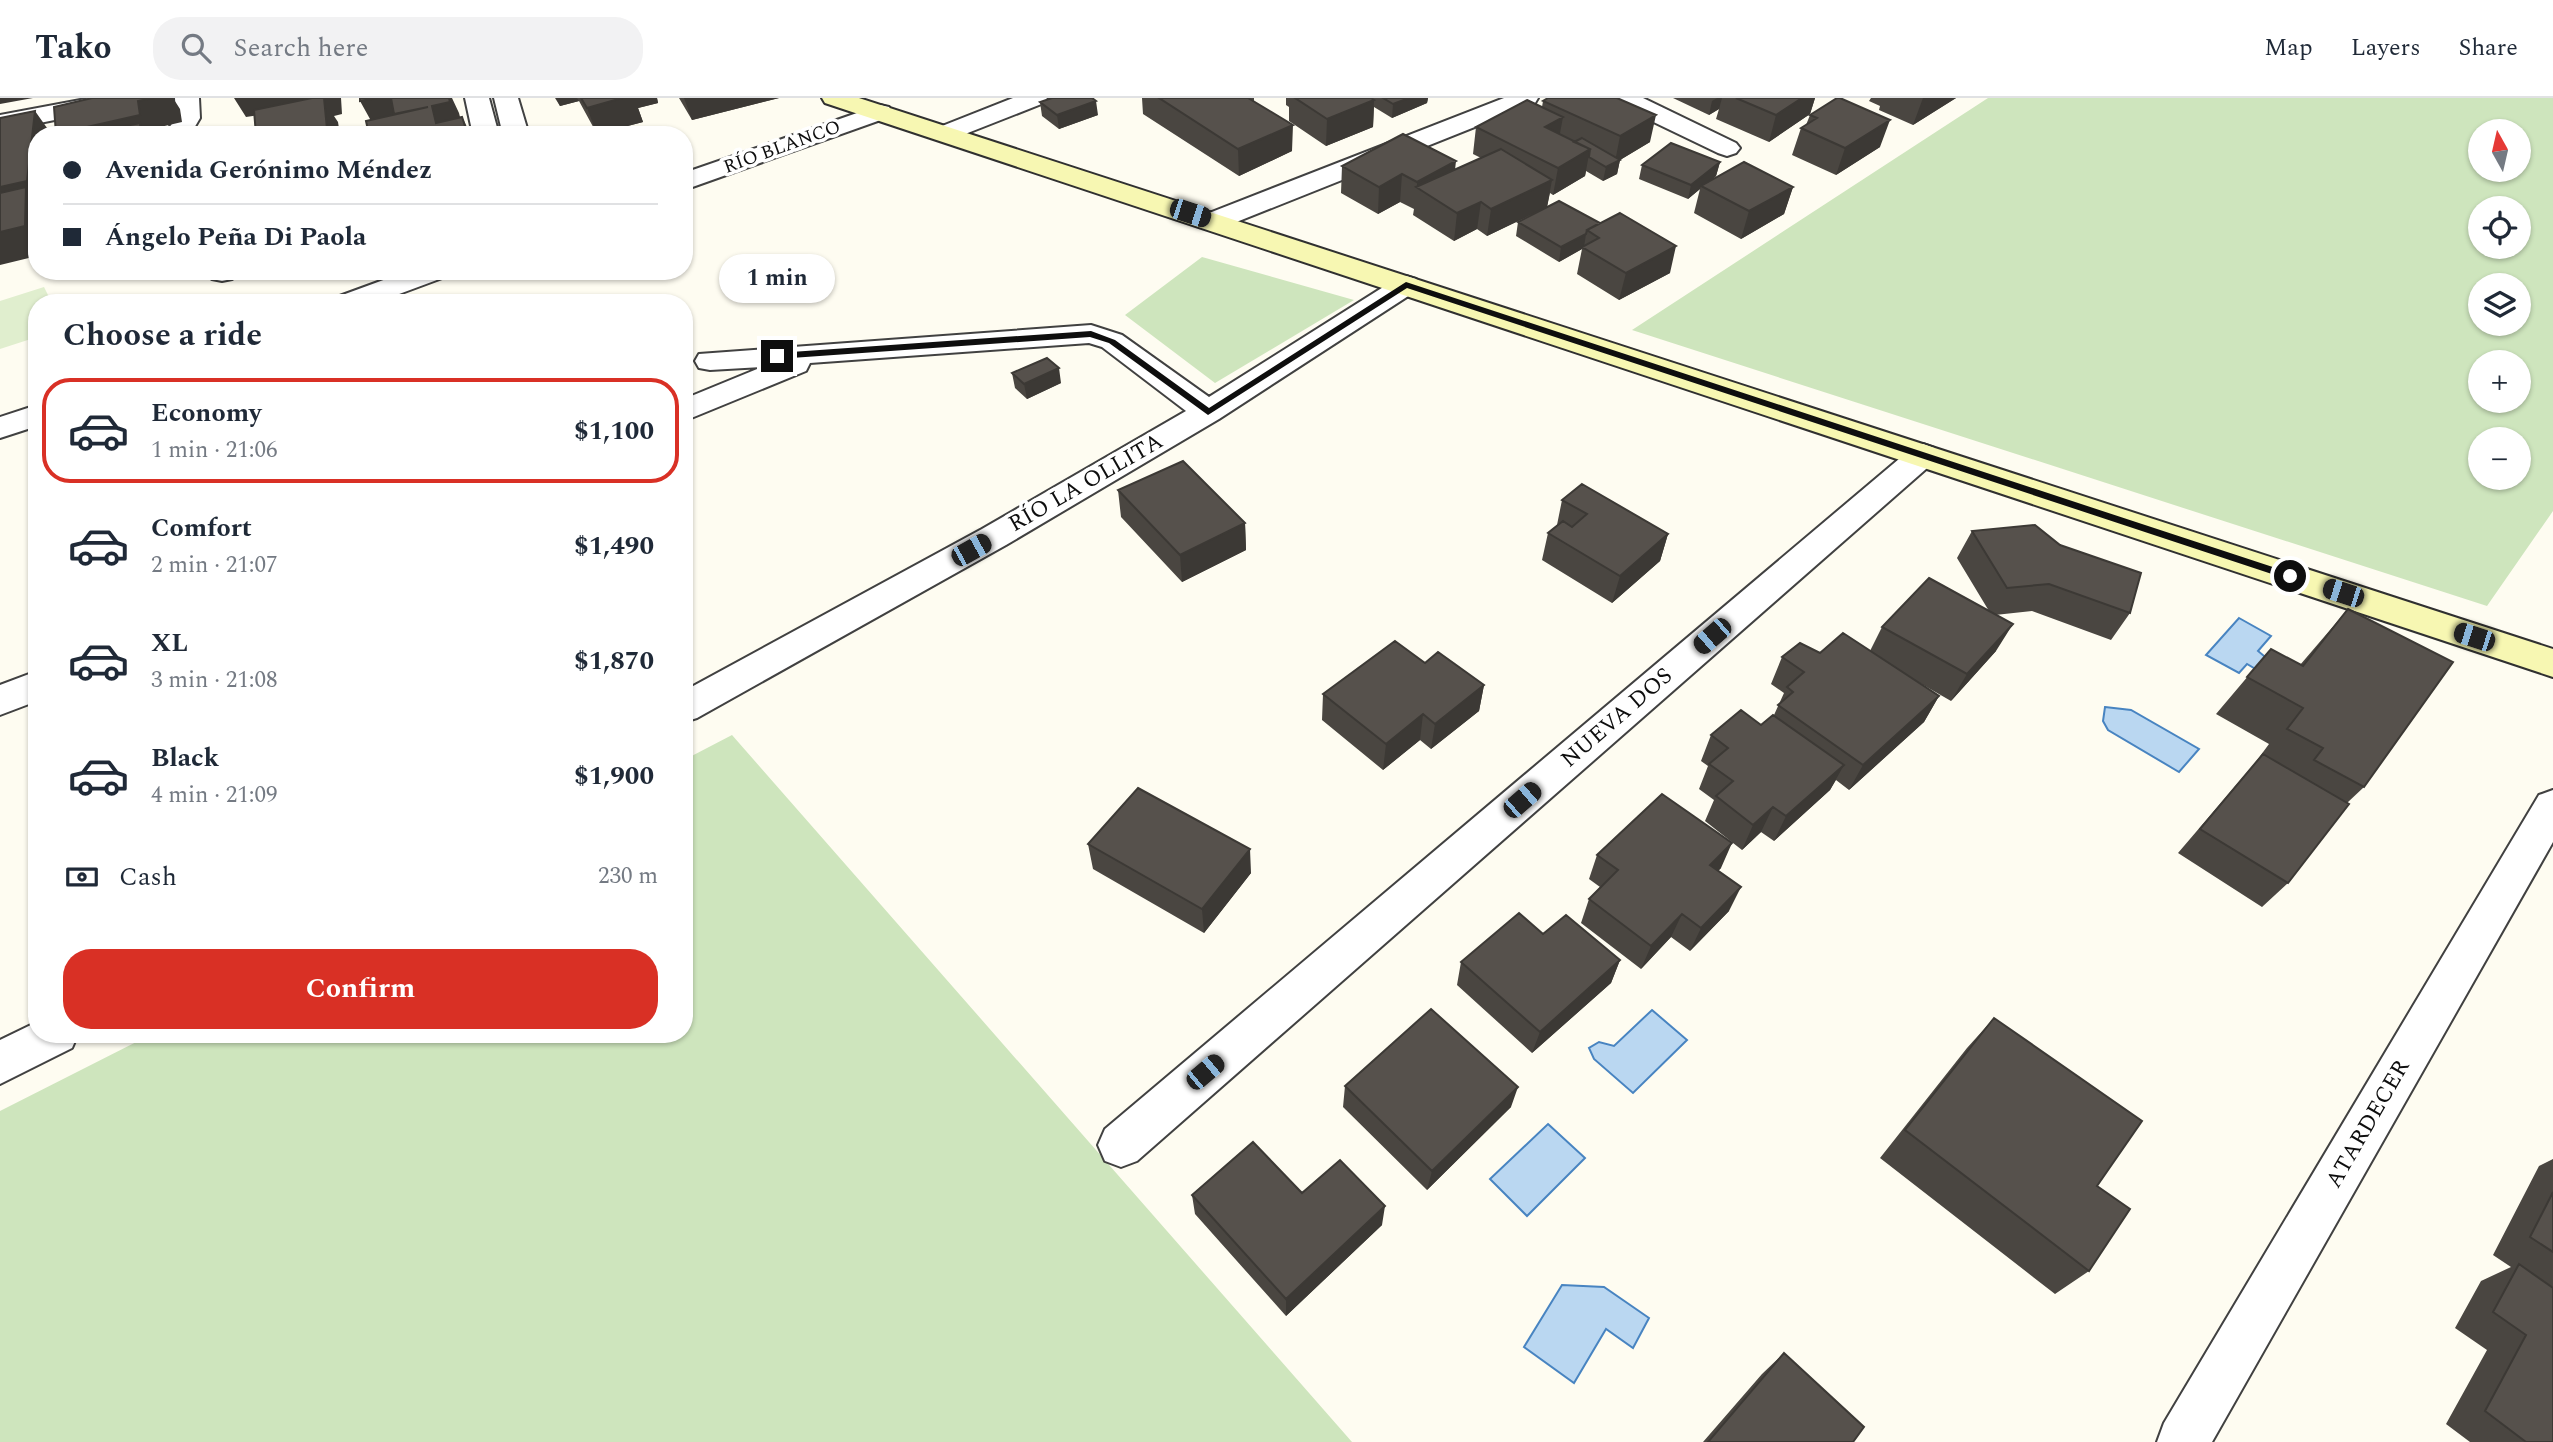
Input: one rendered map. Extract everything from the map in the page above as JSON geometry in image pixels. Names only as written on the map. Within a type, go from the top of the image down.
[{"type":"street","points":[[0,123],[130,98]]},
{"type":"street","points":[[477,98],[484,126]]},
{"type":"street","points":[[506,98],[514,126]]},
{"type":"street","points":[[834,98],[2553,663]]},
{"type":"street","points":[[946,133],[1035,98]]},
{"type":"street","points":[[1214,221],[1527,98]]},
{"type":"street","points":[[1623,98],[1727,148]]},
{"type":"street","name":"RÍO BLANCO","points":[[693,179],[880,111]]},
{"type":"street","points":[[372,294],[410,280]]},
{"type":"street","name":"RÍO LA OLLITA","points":[[693,703],[995,537],[1208,412],[1406,285]]},
{"type":"street","points":[[710,361],[1091,334],[1112,341],[1208,412]]},
{"type":"street","points":[[693,407],[822,353]]},
{"type":"street","points":[[0,428],[28,418]]},
{"type":"street","name":"NUEVA DOS","points":[[1121,1144],[1923,455]]},
{"type":"street","points":[[0,701],[28,689]]},
{"type":"street","name":"ATARDECER","points":[[2183,1442],[2553,806]]},
{"type":"street","points":[[0,1063],[39,1043]]},
{"type":"green space","points":[[1988,98],[2553,98],[2553,511],[2487,606],[1632,330]]},
{"type":"green space","points":[[1202,257],[1354,300],[1215,383],[1125,315]]},
{"type":"green space","points":[[44,287],[48,294],[28,294],[28,340],[0,349],[0,301]]},
{"type":"green space","points":[[732,735],[1352,1442],[0,1442],[0,1111],[134,1043],[693,1043],[693,755]]},
{"type":"water","points":[[2239,618],[2271,636],[2258,651],[2270,661],[2259,671],[2247,664],[2239,673],[2206,655]]},
{"type":"water","points":[[2105,707],[2131,710],[2199,749],[2179,772],[2108,730],[2103,721]]},
{"type":"water","points":[[1652,1010],[1687,1040],[1633,1093],[1594,1059],[1589,1048],[1599,1042],[1614,1046]]},
{"type":"water","points":[[1548,1124],[1585,1158],[1527,1216],[1490,1179]]},
{"type":"water","points":[[1562,1285],[1604,1287],[1649,1318],[1633,1348],[1606,1329],[1574,1383],[1524,1347]]},
{"type":"building","points":[[92,98],[153,98],[138,101],[140,115],[91,126],[55,126],[54,107]]},
{"type":"building","points":[[324,98],[327,126],[255,126],[254,110]]},
{"type":"building","points":[[391,98],[449,98],[450,102],[432,106],[436,123],[462,117],[465,126],[367,126],[366,121],[428,107],[394,114]]},
{"type":"building","points":[[581,98],[622,98],[587,108]]},
{"type":"building","points":[[1052,98],[1092,98],[1096,101],[1057,115],[1040,102]]},
{"type":"building","points":[[1159,98],[1248,98],[1293,125],[1238,149]]},
{"type":"building","points":[[1295,98],[1371,98],[1374,100],[1327,119]]},
{"type":"building","points":[[1383,98],[1409,98],[1393,104]]},
{"type":"building","points":[[1548,98],[1617,98],[1656,115],[1620,136],[1543,101]]},
{"type":"building","points":[[1736,98],[1802,98],[1776,115]]},
{"type":"building","points":[[1837,98],[1890,120],[1845,148],[1801,128],[1817,118],[1810,115]]},
{"type":"building","points":[[1527,100],[1563,117],[1545,127],[1590,149],[1558,168],[1476,127]]},
{"type":"building","points":[[35,111],[33,126],[28,126],[27,181],[0,187],[0,118]]},
{"type":"building","points":[[1403,134],[1456,161],[1417,182],[1402,174],[1379,187],[1342,166]]},
{"type":"building","points":[[1582,138],[1620,160],[1606,167],[1589,157],[1590,149],[1574,142]]},
{"type":"building","points":[[1671,143],[1720,162],[1691,185],[1642,165]]},
{"type":"building","points":[[1501,149],[1552,180],[1491,209],[1481,202],[1457,213],[1416,187]]},
{"type":"building","points":[[1744,162],[1793,187],[1749,211],[1701,186]]},
{"type":"building","points":[[26,187],[25,226],[0,232],[0,193]]},
{"type":"building","points":[[1559,201],[1600,223],[1561,247],[1518,222]]},
{"type":"building","points":[[1620,213],[1676,246],[1626,273],[1582,247],[1599,238],[1587,230]]},
{"type":"building","points":[[1047,358],[1059,368],[1024,384],[1012,373]]},
{"type":"building","points":[[1183,461],[1245,523],[1180,555],[1118,490]]},
{"type":"building","points":[[1582,484],[1668,534],[1620,576],[1548,533],[1563,521],[1572,527],[1587,514],[1562,500]]},
{"type":"building","points":[[2035,525],[2060,545],[2141,573],[2130,613],[2049,584],[2007,588],[1972,531]]},
{"type":"building","points":[[1929,578],[2013,624],[1967,674],[1882,627]]},
{"type":"building","points":[[2348,609],[2453,662],[2364,787],[2314,760],[2323,748],[2287,729],[2303,708],[2247,677],[2271,649],[2303,666]]},
{"type":"building","points":[[1843,633],[1939,696],[1863,765],[1778,705],[1793,692],[1787,687],[1804,672],[1782,657],[1800,643],[1820,653]]},
{"type":"building","points":[[1395,641],[1425,663],[1438,652],[1484,685],[1435,724],[1423,714],[1386,744],[1323,694]]},
{"type":"building","points":[[1741,710],[1761,725],[1773,715],[1844,765],[1786,816],[1773,807],[1753,825],[1716,796],[1733,781],[1709,764],[1728,748],[1711,735]]},
{"type":"building","points":[[2263,754],[2349,804],[2288,883],[2200,829]]},
{"type":"building","points":[[1138,788],[1250,849],[1202,909],[1088,844]]},
{"type":"building","points":[[1662,794],[1732,843],[1710,865],[1741,887],[1701,928],[1682,914],[1651,946],[1589,899],[1618,870],[1597,855]]},
{"type":"building","points":[[1519,913],[1543,934],[1566,915],[1620,960],[1540,1032],[1461,962]]},
{"type":"building","points":[[1431,1009],[1518,1087],[1432,1171],[1345,1086]]},
{"type":"building","points":[[1994,1018],[2142,1121],[2097,1186],[2130,1209],[2089,1271],[1905,1130]]},
{"type":"building","points":[[1253,1142],[1302,1193],[1340,1160],[1385,1206],[1286,1299],[1192,1195]]},
{"type":"building","points":[[2553,1192],[2553,1252],[2530,1237]]},
{"type":"building","points":[[2519,1264],[2553,1288],[2553,1442],[2526,1442],[2485,1411],[2526,1335],[2493,1312]]},
{"type":"building","points":[[1784,1353],[1864,1427],[1853,1442],[1708,1442]]},
{"type":"route","points":[[777,356],[1091,334],[1112,341],[1208,412],[1406,285],[2290,576]]}]
